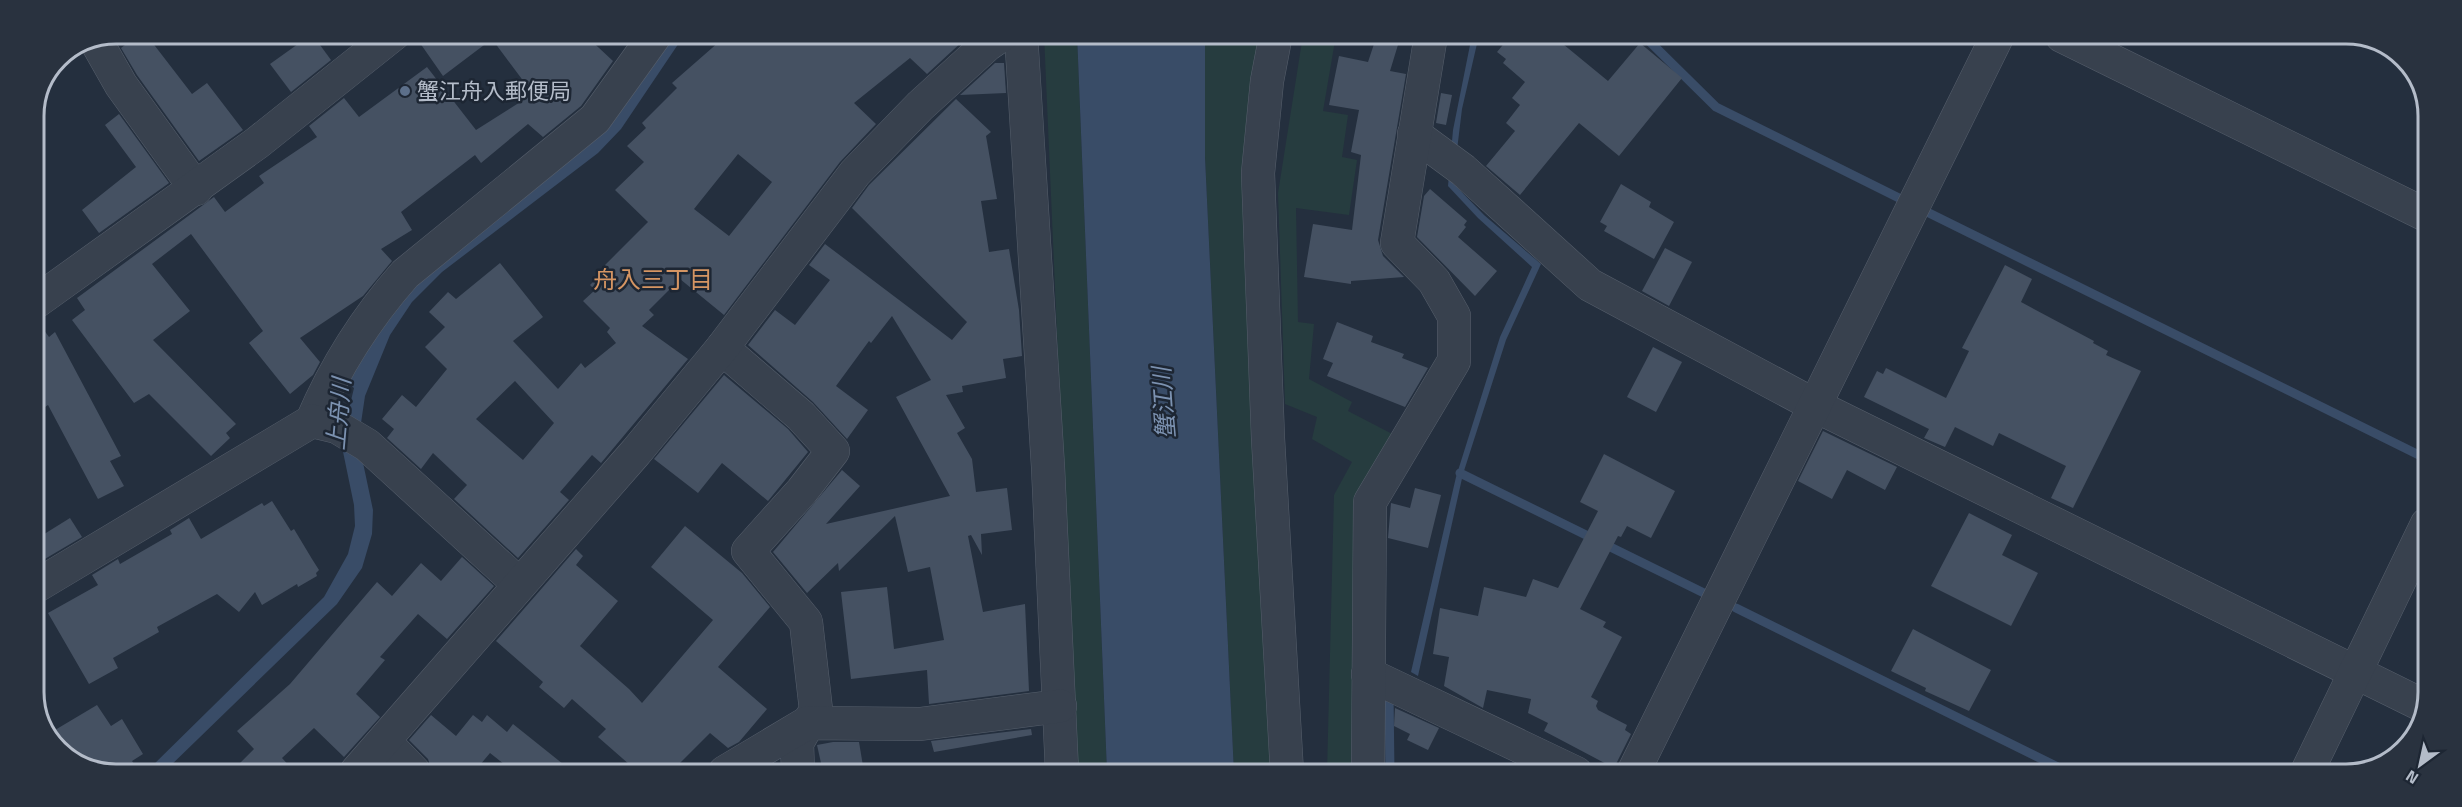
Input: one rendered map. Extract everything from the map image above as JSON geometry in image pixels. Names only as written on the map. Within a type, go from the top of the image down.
[{"type":"street","points":[[44,296],[196,189],[295,115],[382,44]]},
{"type":"street","points":[[325,424],[327,386],[385,296],[405,274],[595,119],[649,44]]},
{"type":"street","points":[[363,764],[636,452],[722,348],[855,173],[920,106],[988,44]]},
{"type":"street","points":[[1022,44],[1062,764]]},
{"type":"street","points":[[1273,44],[1267,81],[1258,173],[1268,438],[1286,764]]},
{"type":"street","points":[[1368,764],[1370,502],[1454,361],[1454,316],[1434,281],[1397,243],[1429,44]]},
{"type":"street","points":[[1637,764],[1994,44]]},
{"type":"street","points":[[2078,44],[2418,211]]},
{"type":"street","points":[[99,46],[121,85],[196,189]]},
{"type":"street","points":[[1414,134],[1452,162],[1590,285],[1816,406],[2418,703]]},
{"type":"street","points":[[722,348],[801,416],[833,452],[802,491],[748,551],[806,622],[816,710],[797,743],[798,764]]},
{"type":"street","points":[[325,424],[368,445],[519,584]]},
{"type":"street","points":[[44,582],[325,424]]},
{"type":"street","points":[[2311,764],[2418,542]]},
{"type":"street","points":[[1368,674],[1557,764]]},
{"type":"street","points":[[738,764],[807,723],[920,724],[1060,706]]},
{"type":"street","points":[[384,741],[407,764]]},
{"type":"green space","points":[[1044,44],[1077,44],[1107,764],[1076,764]]},
{"type":"green space","points":[[1205,44],[1266,44],[1276,764],[1234,764],[1205,157]]},
{"type":"green space","points":[[1302,44],[1334,44],[1323,111],[1348,115],[1342,157],[1357,160],[1349,215],[1296,208],[1298,322],[1314,324],[1309,379],[1352,402],[1348,411],[1400,438],[1363,498],[1360,764],[1327,764],[1334,495],[1352,462],[1312,439],[1317,417],[1285,404],[1278,193]]},
{"type":"water","points":[[655,44],[678,44],[621,129],[598,153],[442,272],[412,302],[390,335],[365,396],[361,423],[362,458],[373,510],[372,534],[362,568],[337,604],[172,764],[154,764],[324,597],[348,554],[355,526],[354,505],[341,442],[354,388],[343,380],[386,309]]},
{"type":"water","name":"蟹江川","points":[[1077,44],[1205,44],[1205,157],[1234,764],[1107,764]]},
{"type":"water","points":[[1470,44],[1477,44],[1462,109],[1453,183],[1484,215],[1541,264],[1506,340],[1463,474],[1418,676],[1411,672],[1456,477],[1500,337],[1532,267],[1478,218],[1448,186],[1453,130]]},
{"type":"building","points":[[126,44],[153,44],[192,94],[207,83],[243,130],[199,161],[137,75],[121,48]]},
{"type":"building","points":[[298,44],[319,44],[331,60],[291,92],[270,64]]},
{"type":"building","points":[[421,44],[485,44],[443,76]]},
{"type":"building","points":[[496,44],[595,44],[613,61],[581,106],[543,137],[528,124],[481,163],[475,155],[401,212],[412,230],[381,249],[392,261],[363,296],[300,338],[320,362],[313,375],[290,394],[249,343],[263,331],[191,234],[152,264],[190,311],[153,340],[236,424],[226,433],[230,438],[211,456],[149,394],[134,403],[72,320],[85,310],[77,298],[214,197],[225,212],[264,183],[259,176],[317,137],[309,126],[344,98],[359,117],[427,67],[476,130],[533,94]]},
{"type":"building","points":[[717,44],[960,44],[927,74],[910,58],[854,103],[876,124],[840,162],[724,315],[680,279],[649,310],[654,315],[642,326],[688,359],[601,463],[592,455],[560,492],[569,500],[518,558],[454,499],[467,485],[433,453],[421,469],[387,438],[394,429],[382,419],[402,395],[416,407],[447,369],[425,347],[445,327],[429,312],[448,292],[456,299],[500,263],[543,317],[513,341],[558,389],[581,363],[585,368],[616,343],[607,332],[610,328],[583,301],[595,290],[590,285],[607,268],[605,265],[648,222],[615,190],[644,162],[627,146],[646,128],[642,123],[677,88],[672,83]],"holes":[[[738,154],[772,182],[729,236],[694,209]],[[515,381],[554,423],[523,460],[476,419]]]},
{"type":"building","points":[[1374,44],[1398,44],[1390,71],[1406,74],[1378,240],[1383,256],[1404,277],[1351,281],[1351,284],[1304,277],[1313,224],[1352,230],[1361,155],[1351,152],[1359,110],[1329,105],[1339,56],[1368,62]]},
{"type":"building","points":[[1504,44],[1563,44],[1608,81],[1641,44],[1682,78],[1619,156],[1579,123],[1520,195],[1486,166],[1515,131],[1506,123],[1520,105],[1512,98],[1525,82],[1503,63],[1506,59],[1497,52]]},
{"type":"building","points":[[995,63],[1004,63],[1006,93],[960,95]]},
{"type":"building","points":[[1441,93],[1452,95],[1446,125],[1436,123]]},
{"type":"building","points":[[956,99],[991,132],[986,136],[997,199],[981,201],[989,252],[1009,249],[1019,310],[1022,356],[1003,359],[1006,378],[962,386],[963,392],[946,395],[965,428],[957,433],[972,459],[976,492],[1007,488],[1012,530],[981,534],[982,555],[971,535],[968,536],[983,612],[1025,604],[1029,691],[929,704],[927,670],[851,679],[841,592],[887,587],[894,649],[944,640],[930,567],[908,572],[895,516],[839,571],[838,563],[807,593],[773,552],[842,470],[860,486],[826,524],[950,496],[896,397],[931,380],[892,316],[871,343],[869,341],[836,386],[868,410],[847,439],[813,402],[748,345],[775,310],[795,325],[830,280],[809,265],[825,244],[952,340],[967,322],[852,208],[869,185]]},
{"type":"building","points":[[119,114],[169,183],[99,233],[82,210],[136,167],[105,125]]},
{"type":"building","points":[[1621,184],[1651,202],[1649,207],[1674,222],[1654,259],[1604,231],[1607,226],[1600,222]]},
{"type":"building","points":[[1430,189],[1467,221],[1464,225],[1466,227],[1458,237],[1497,271],[1475,296],[1417,237],[1424,196]]},
{"type":"building","points":[[1665,248],[1692,262],[1669,306],[1642,291]]},
{"type":"building","points":[[2005,265],[2032,279],[2021,302],[2094,341],[2093,343],[2108,351],[2106,355],[2141,371],[2073,508],[2051,498],[2066,466],[1999,433],[1993,446],[1955,427],[1945,447],[1924,438],[1929,429],[1864,397],[1877,371],[1883,374],[1886,368],[1946,398],[1969,351],[1962,348]]},
{"type":"building","points":[[1337,322],[1373,336],[1371,342],[1404,354],[1402,358],[1428,368],[1405,407],[1327,376],[1333,363],[1323,359]]},
{"type":"building","points":[[44,330],[49,337],[55,332],[121,456],[110,461],[124,486],[98,499],[48,405],[44,408]]},
{"type":"building","points":[[1653,347],[1682,362],[1656,412],[1627,397]]},
{"type":"building","points":[[724,375],[788,429],[808,452],[768,501],[722,463],[698,493],[654,459]]},
{"type":"building","points":[[1823,431],[1897,467],[1885,490],[1847,470],[1832,499],[1798,481]]},
{"type":"building","points":[[1604,454],[1675,491],[1651,538],[1627,526],[1621,537],[1618,536],[1580,609],[1606,622],[1603,627],[1622,637],[1591,697],[1598,701],[1596,706],[1598,710],[1627,725],[1625,730],[1631,734],[1616,764],[1606,764],[1544,731],[1548,723],[1528,713],[1531,699],[1487,690],[1483,708],[1444,686],[1449,657],[1433,654],[1440,608],[1478,616],[1484,587],[1526,597],[1533,579],[1558,588],[1598,511],[1580,502]]},
{"type":"building","points":[[1415,488],[1441,495],[1428,548],[1388,538],[1391,503],[1410,508]]},
{"type":"building","points":[[272,501],[291,531],[294,529],[319,570],[316,573],[317,576],[298,587],[297,584],[262,605],[255,592],[239,612],[217,594],[157,627],[159,632],[113,658],[118,668],[89,684],[48,613],[98,585],[92,575],[118,559],[120,564],[172,534],[170,530],[189,518],[201,539],[262,503],[264,506]]},
{"type":"building","points":[[1969,513],[2012,535],[2002,555],[2038,573],[2011,626],[1931,586]]},
{"type":"building","points":[[70,518],[82,537],[44,559],[44,534]]},
{"type":"building","points":[[685,526],[742,573],[770,607],[718,667],[767,709],[739,742],[728,748],[710,733],[679,764],[629,764],[598,737],[606,729],[572,699],[564,708],[539,687],[543,682],[496,641],[576,549],[583,556],[576,565],[618,601],[580,646],[642,703],[713,620],[651,567]]},
{"type":"building","points":[[462,557],[494,586],[447,639],[418,614],[380,657],[385,660],[356,694],[380,717],[344,757],[314,728],[282,758],[288,764],[239,764],[254,749],[237,731],[290,684],[377,582],[392,596],[421,563],[441,581]]},
{"type":"building","points":[[1913,629],[1991,670],[1969,711],[1925,691],[1926,688],[1891,671]]},
{"type":"building","points":[[97,705],[111,726],[122,719],[143,754],[132,761],[134,764],[97,761],[68,746],[55,730]]},
{"type":"building","points":[[1395,708],[1439,728],[1428,750],[1407,740],[1410,734],[1394,726]]},
{"type":"building","points":[[431,715],[456,736],[473,715],[482,722],[487,715],[507,732],[513,724],[563,764],[504,764],[490,753],[481,764],[430,764],[428,759],[409,740]]},
{"type":"building","points":[[1031,729],[1032,735],[934,752],[931,741]]},
{"type":"building","points":[[833,742],[859,742],[863,764],[821,764],[817,745]]},
{"type":"waterway","points":[[1652,44],[1716,107],[1903,200]]},
{"type":"waterway","points":[[1929,213],[2418,455]]},
{"type":"waterway","points":[[1460,473],[1710,596]]},
{"type":"waterway","points":[[1736,608],[2052,764]]},
{"type":"waterway","points":[[1389,693],[1390,764]]},
{"type":"place","name":"蟹江舟入郵便局","points":[[405,91]]},
{"type":"district","name":"舟入三丁目","points":[[653,279]]},
{"type":"water label","name":"上舟川","points":[[338,414]]}]
